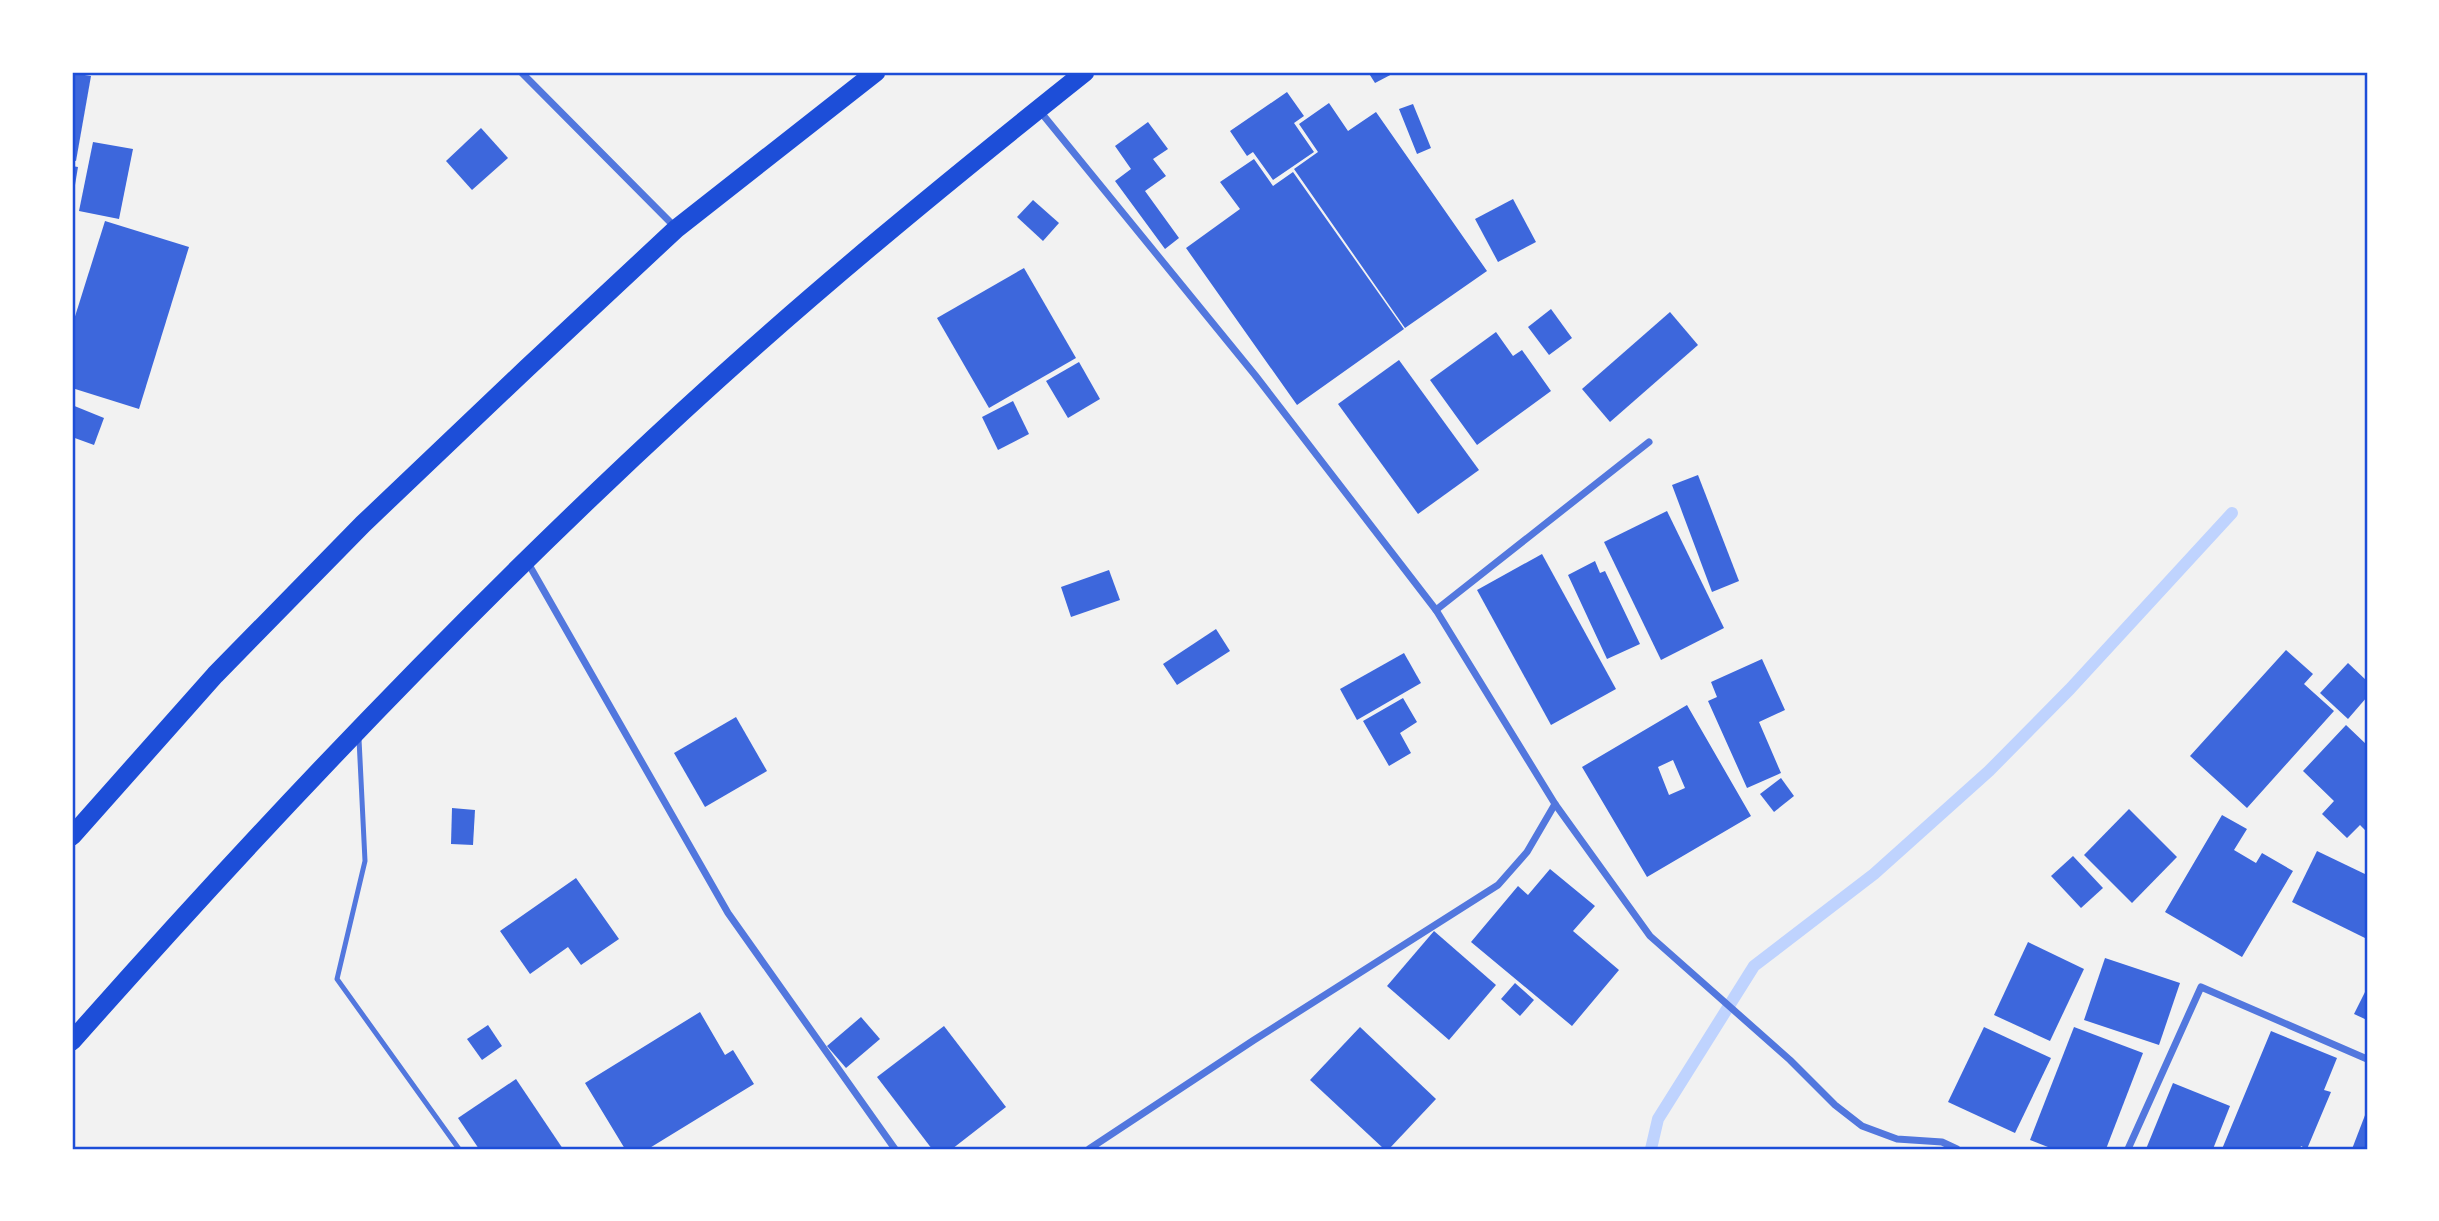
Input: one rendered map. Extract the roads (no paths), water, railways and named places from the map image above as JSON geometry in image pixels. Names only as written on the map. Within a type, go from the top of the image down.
[{"type":"highway","points":[[72,836],[215,675],[354,534],[676,229],[876,72]]},
{"type":"highway","points":[[72,1041],[178,921],[359,729],[681,412],[853,262],[1085,72]]},
{"type":"street","points":[[522,72],[676,229]]},
{"type":"street","points":[[1038,109],[1255,375],[1436,610],[1555,804],[1650,936],[1861,1126],[1896,1139],[1942,1142],[1957,1149]]},
{"type":"street","points":[[1436,610],[1649,442]]},
{"type":"street","points":[[527,561],[728,913],[895,1149]]},
{"type":"street","points":[[1089,1149],[1498,885],[1527,852],[1555,804]]},
{"type":"street","points":[[2128,1149],[2201,987],[2367,1059]]},
{"type":"lane","points":[[359,729],[365,862],[337,979],[459,1149]]},
{"type":"waterway","points":[[1651,1149],[1658,1119],[1754,966],[1874,874],[1989,771],[2070,689],[2232,513]]}]
